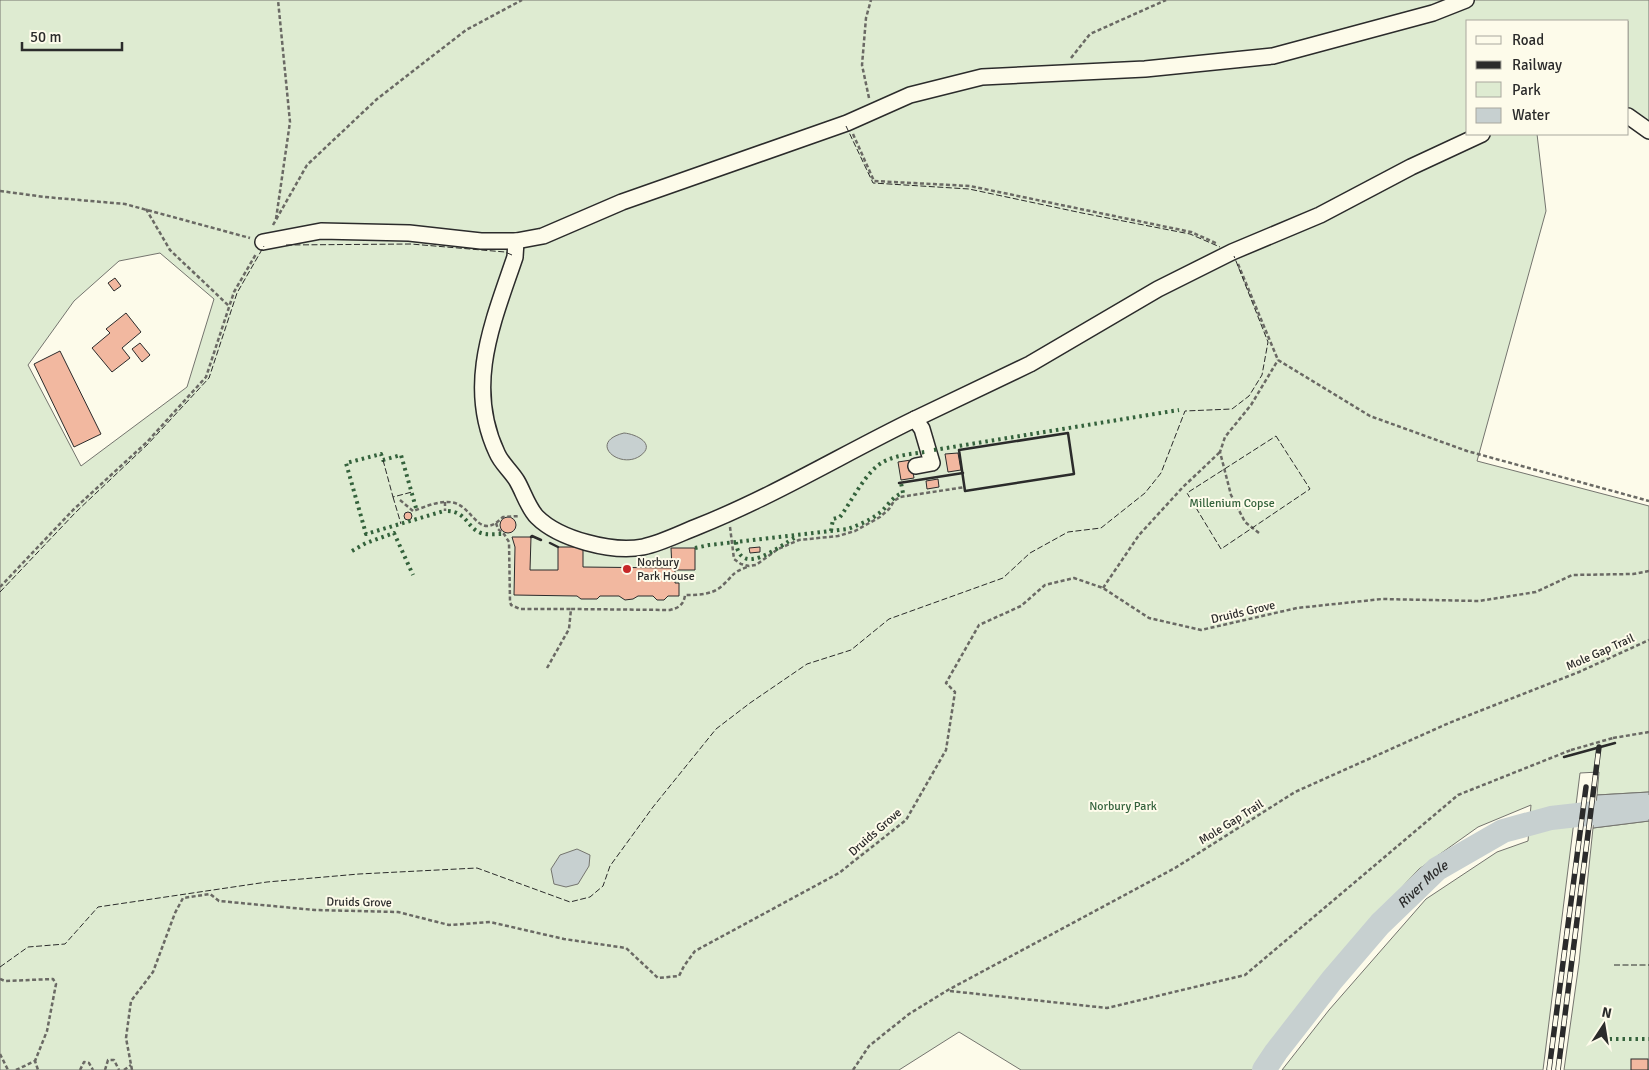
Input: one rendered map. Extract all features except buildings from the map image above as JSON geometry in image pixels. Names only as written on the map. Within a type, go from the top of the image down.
[{"type":"lane","points":[[264,242],[321,231],[409,233],[481,241],[516,241],[543,236],[622,202],[847,123],[910,95],[982,77],[1146,69],[1273,56],[1433,13],[1466,0]]},
{"type":"lane","points":[[1629,117],[1649,132]]},
{"type":"lane","points":[[516,241],[515,256],[484,355],[481,387],[486,423],[497,454],[516,480],[536,516],[561,533],[600,546],[642,547],[720,518],[773,493],[853,450],[1030,364],[1158,289],[1233,252],[1320,215],[1411,166],[1480,135]]},
{"type":"lane","points":[[915,419],[922,429],[932,463],[916,466]]},
{"type":"path","points":[[276,221],[290,122],[278,0]]},
{"type":"path","points":[[0,588],[73,510],[147,442],[206,377],[234,292],[307,165],[377,99],[466,30],[522,0]]},
{"type":"path","points":[[871,0],[866,18],[862,65],[872,112]]},
{"type":"path","points":[[1059,73],[1090,34],[1166,0]]},
{"type":"path","points":[[847,123],[874,181],[970,186],[1191,232],[1233,252],[1278,360],[1370,416],[1467,452],[1649,501]]},
{"type":"path","points":[[0,191],[125,204],[264,242]]},
{"type":"path","points":[[146,210],[170,250],[229,306]]},
{"type":"path","points":[[1103,588],[1139,535],[1183,487],[1220,452],[1225,437],[1251,405],[1278,360]]},
{"type":"path","points":[[1220,452],[1231,495],[1245,522],[1259,534]]},
{"type":"path","points":[[496,523],[498,529],[509,542],[511,605],[520,609],[670,610],[678,608],[685,596],[701,596],[712,592],[721,587],[732,574],[762,562],[778,549],[799,540],[838,536],[855,531],[880,517],[900,497],[965,487]]},
{"type":"path","points":[[400,500],[413,511],[445,502],[453,503],[461,506],[479,524],[494,524],[503,517],[536,516]]},
{"type":"path","points":[[445,502],[445,511]]},
{"type":"path","points":[[720,518],[730,527],[734,559],[749,566]]},
{"type":"path","name":"Druids Grove","points":[[132,1070],[126,1038],[131,1001],[153,972],[175,913],[183,898],[210,894],[219,901],[238,903],[315,910],[398,912],[449,925],[490,922],[564,939],[626,948],[658,978],[679,976],[695,951],[839,873],[906,820],[946,750],[955,692],[946,683],[979,625],[1021,606],[1045,586],[1074,578],[1103,588],[1149,618],[1201,630],[1297,608],[1382,599],[1479,601],[1536,592],[1572,575],[1633,574],[1649,571]]},
{"type":"path","points":[[547,668],[569,629],[570,609]]},
{"type":"path","name":"Mole Gap Trail","points":[[854,1070],[870,1046],[909,1014],[948,990],[1174,868],[1295,792],[1449,723],[1578,672],[1649,640]]},
{"type":"path","points":[[948,990],[1107,1008],[1245,975],[1458,795],[1571,750],[1613,738],[1649,732]]},
{"type":"path","points":[[0,979],[4,981],[53,978],[56,984],[47,1032],[35,1061],[38,1070]]},
{"type":"path","points":[[0,1054],[8,1070]]},
{"type":"path","points":[[105,1070],[108,1060],[114,1060],[119,1070]]},
{"type":"path","points":[[16,1070],[35,1061]]},
{"type":"path","points":[[80,1070],[84,1062],[89,1063],[93,1070]]},
{"type":"path","points":[[124,1070],[131,1065]]},
{"type":"green space","name":"Norbury Park","points":[[0,0],[1649,0],[1649,123],[1629,110],[1629,20],[1466,20],[1466,135],[1537,135],[1546,211],[1477,461],[1649,506],[1649,792],[1597,795],[1599,772],[1580,773],[1543,1070],[1282,1070],[1329,1010],[1426,899],[1497,852],[1528,841],[1531,805],[1478,827],[1419,869],[1354,938],[1279,1035],[1256,1070],[1021,1070],[959,1032],[899,1070],[0,1070]],"holes":[[[160,253],[214,299],[187,387],[81,466],[28,365],[74,301],[119,261]]]},
{"type":"green space","points":[[1649,821],[1649,1070],[1564,1070],[1579,963],[1593,828]]},
{"type":"water","points":[[624,433],[634,435],[643,440],[646,444],[645,452],[632,459],[623,460],[610,453],[607,448],[608,442],[613,437]]},
{"type":"water","points":[[1649,792],[1649,821],[1593,828],[1597,795]]},
{"type":"water","points":[[577,849],[590,855],[589,866],[578,884],[566,887],[554,884],[551,869],[560,855]]},
{"type":"waterway","name":"River Mole","points":[[1264,1070],[1332,980],[1380,924],[1437,869],[1503,831],[1551,818],[1649,807]]},
{"type":"railway","points":[[1558,1070],[1599,747]]},
{"type":"railway","points":[[1549,1070],[1586,787]]},
{"type":"hedge","points":[[934,450],[1179,410]]},
{"type":"hedge","points":[[831,531],[833,519],[840,517],[865,479],[877,466],[893,458],[925,452]]},
{"type":"hedge","points":[[416,508],[401,455],[383,460],[381,454],[346,463],[366,534],[444,511]]},
{"type":"hedge","points":[[695,548],[848,529],[875,516],[903,493],[901,483]]},
{"type":"hedge","points":[[448,511],[459,514],[476,531],[488,534],[502,534]]},
{"type":"hedge","points":[[352,551],[366,543],[394,533],[413,575]]},
{"type":"hedge","points":[[736,542],[739,553],[745,558],[752,559],[761,557],[796,537]]},
{"type":"hedge","points":[[1603,1039],[1649,1039]]},
{"type":"fence","points":[[846,126],[873,183],[969,189],[1190,234],[1220,247]]},
{"type":"fence","points":[[286,245],[411,244],[505,252],[512,255]]},
{"type":"fence","points":[[0,592],[76,512],[148,444],[209,378],[237,293],[264,246]]},
{"type":"fence","points":[[0,967],[28,947],[65,944],[98,907],[267,882],[359,874],[477,868],[570,902],[590,897],[603,886],[610,866],[653,807],[716,729],[750,703],[807,664],[851,650],[889,619],[1003,578],[1030,553],[1068,532],[1101,528],[1145,493],[1161,473],[1185,411],[1232,409],[1249,396],[1262,375],[1268,342],[1234,256]]},
{"type":"fence","points":[[1276,436],[1310,489],[1221,549],[1187,493],[1276,436]]},
{"type":"fence","points":[[383,460],[393,497],[412,492]]},
{"type":"fence","points":[[393,497],[401,524]]},
{"type":"fence","points":[[1614,965],[1649,965]]},
{"type":"wall","points":[[1068,433],[1074,474],[965,491],[959,450],[1068,433]]},
{"type":"wall","points":[[899,483],[963,473]]},
{"type":"wall","points":[[531,537],[541,540]]},
{"type":"wall","points":[[550,543],[558,547]]},
{"type":"wall","points":[[1564,757],[1615,743]]},
{"type":"place","name":"Norbury Park House","points":[[627,569]]},
{"type":"park label","name":"Millenium Copse","points":[[1232,503]]}]
